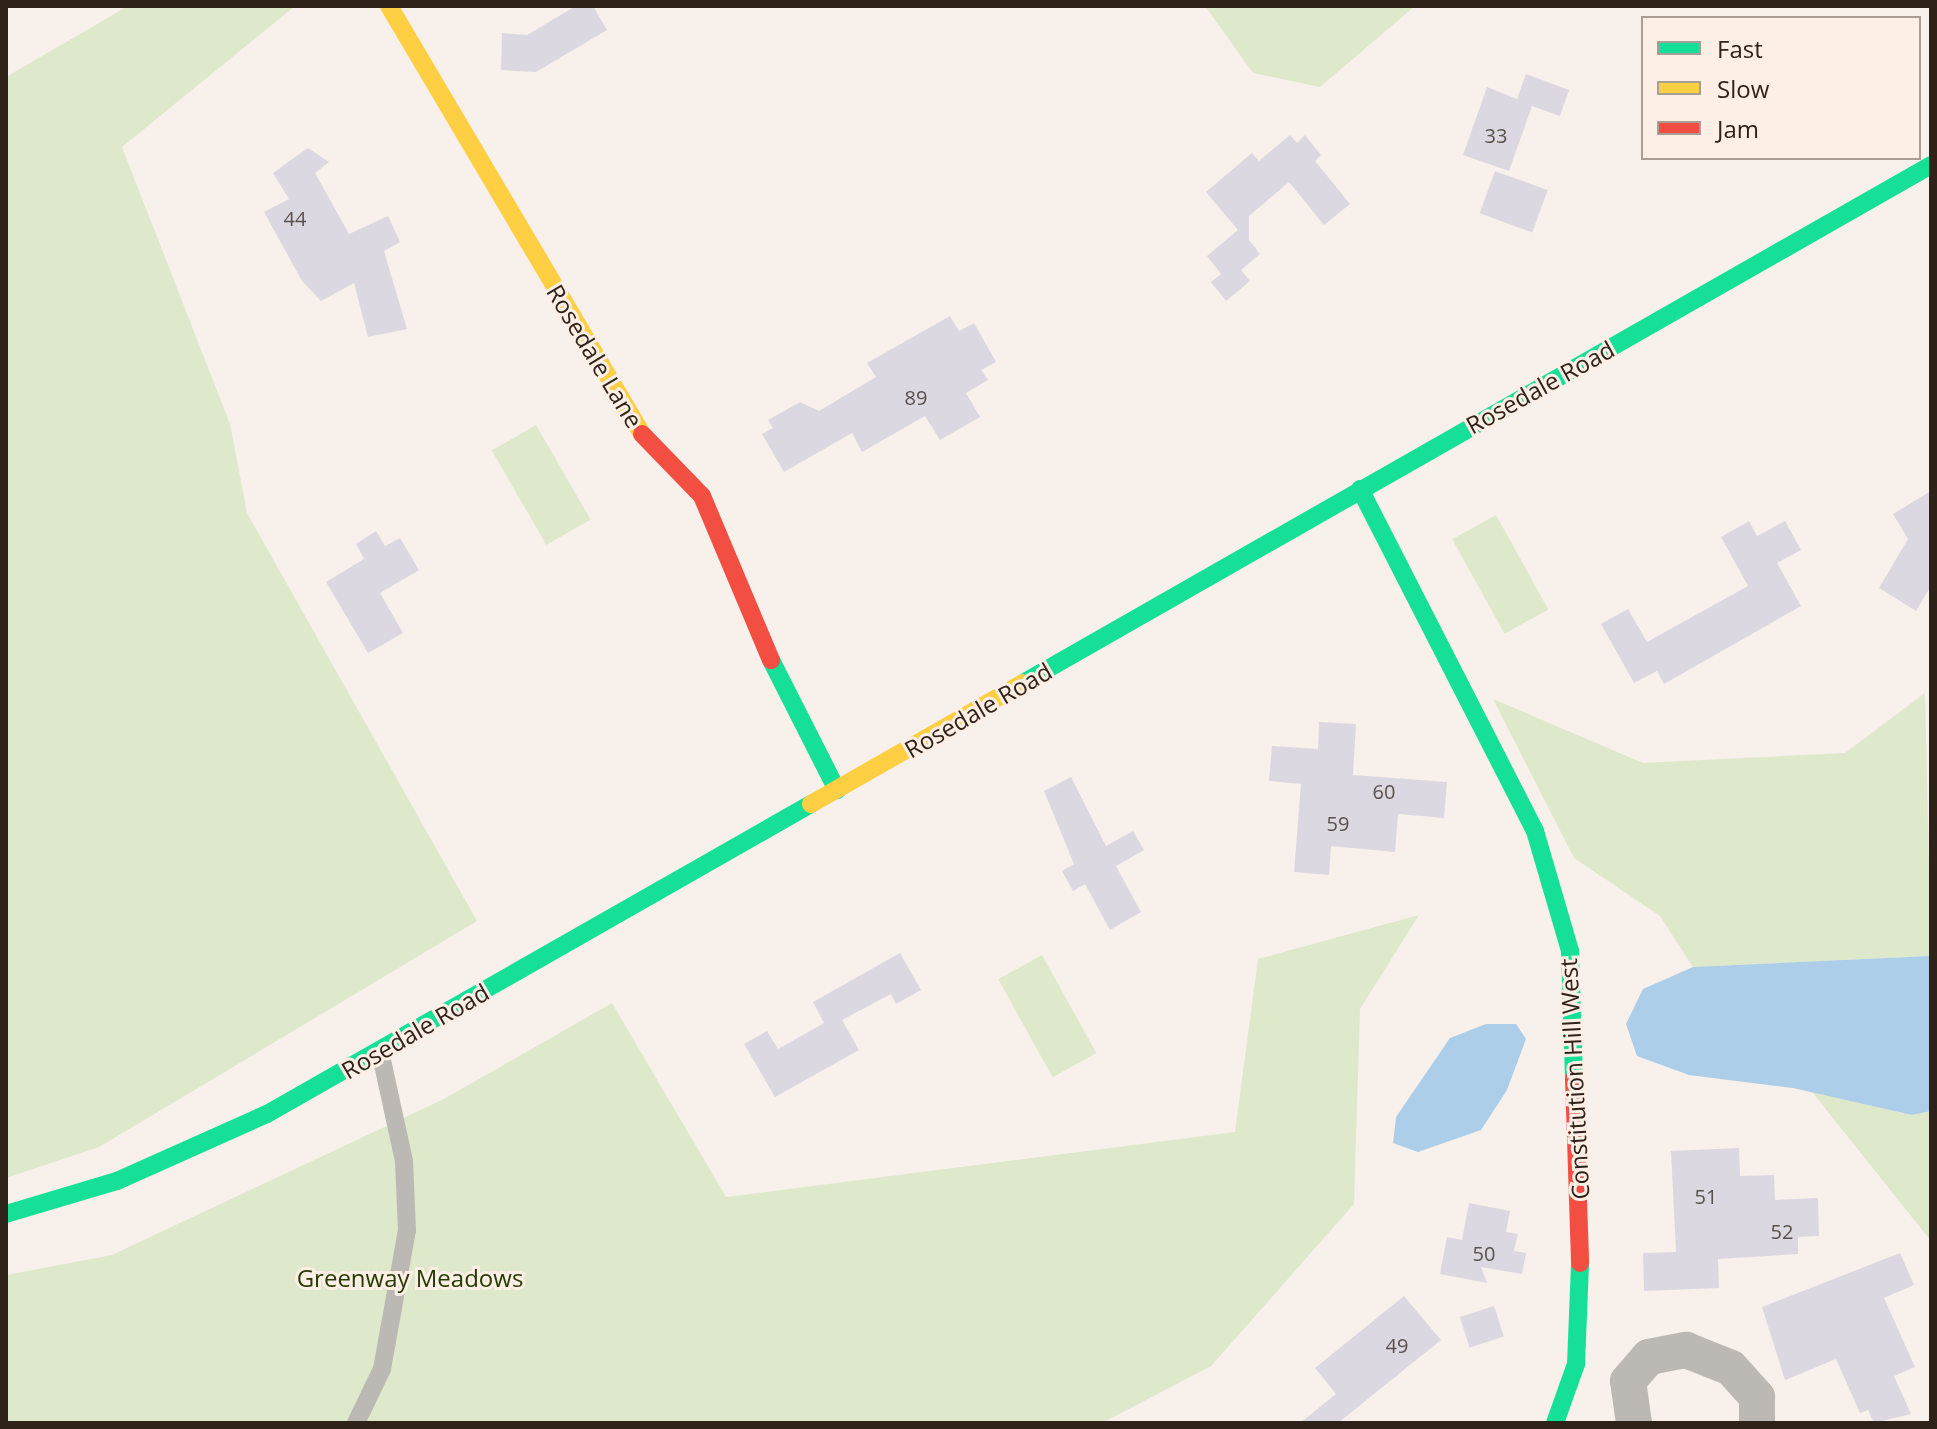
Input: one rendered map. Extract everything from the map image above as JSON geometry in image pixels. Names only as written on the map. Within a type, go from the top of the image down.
[{"type":"street","name":"Rosedale Lane","points":[[389,6],[629,421],[702,496],[783,688],[837,790]]},
{"type":"street","name":"Rosedale Road","points":[[6,1214],[193,1150],[380,1051],[1931,165]]},
{"type":"street","name":"Constitution Hill West","points":[[1360,489],[1535,831],[1556,890],[1576,1013],[1582,1315],[1576,1364],[1555,1423]]},
{"type":"street","points":[[1634,1423],[1628,1381],[1649,1357],[1686,1350],[1731,1368],[1757,1397],[1757,1423]]},
{"type":"street","points":[[1576,1364],[1628,1381]]},
{"type":"lane","points":[[356,1423],[382,1369],[407,1230],[404,1161],[380,1051]]},
{"type":"green space","points":[[128,6],[295,6],[122,147],[230,424],[247,513],[477,921],[99,1147],[6,1178],[6,77]]},
{"type":"green space","points":[[1205,6],[1415,6],[1320,87],[1253,73]]},
{"type":"green space","points":[[536,425],[590,519],[546,545],[492,451]]},
{"type":"green space","points":[[1496,515],[1548,609],[1505,634],[1452,539]]},
{"type":"green space","points":[[1925,693],[1931,956],[1693,967],[1660,916],[1574,858],[1493,699],[1643,763],[1845,753]]},
{"type":"green space","name":"Greenway Meadows","points":[[1419,915],[1360,1009],[1354,1204],[1211,1366],[1102,1423],[6,1423],[6,1275],[112,1255],[444,1099],[612,1003],[726,1197],[1235,1132],[1258,959]]},
{"type":"green space","points":[[1042,955],[1096,1053],[1053,1077],[998,979]]},
{"type":"green space","points":[[1812,1092],[1912,1115],[1931,1111],[1931,1241]]},
{"type":"water","points":[[1931,956],[1931,1111],[1912,1115],[1793,1088],[1689,1075],[1637,1056],[1626,1024],[1643,989],[1693,967]]},
{"type":"water","points":[[1486,1024],[1516,1024],[1526,1039],[1507,1090],[1481,1130],[1418,1152],[1393,1143],[1396,1117],[1450,1038]]},
{"type":"building","points":[[576,6],[593,6],[607,30],[536,72],[501,70],[502,33],[527,35]]},
{"type":"building","points":[[1526,74],[1569,90],[1560,116],[1532,106],[1509,171],[1463,155],[1487,87],[1517,99]]},
{"type":"building","points":[[1290,135],[1297,143],[1305,135],[1321,155],[1315,161],[1350,204],[1324,225],[1289,182],[1249,216],[1249,240],[1260,254],[1241,270],[1250,281],[1226,301],[1211,282],[1221,274],[1207,256],[1238,230],[1206,192],[1252,153],[1259,161]]},
{"type":"building","points":[[308,148],[329,162],[315,173],[349,234],[388,216],[400,242],[384,251],[407,329],[368,337],[354,283],[321,301],[302,281],[264,212],[289,199],[273,173]]},
{"type":"building","points":[[1495,171],[1548,190],[1532,232],[1480,213]]},
{"type":"building","points":[[950,316],[959,331],[974,323],[996,362],[981,370],[988,380],[966,393],[980,417],[940,440],[925,416],[862,452],[852,433],[784,472],[762,434],[773,428],[768,420],[800,402],[819,411],[876,377],[867,363]]},
{"type":"building","points":[[1931,491],[1931,586],[1916,611],[1879,588],[1908,539],[1893,514]]},
{"type":"building","points":[[1749,521],[1757,536],[1785,521],[1801,550],[1777,563],[1801,606],[1664,684],[1657,671],[1634,683],[1601,624],[1628,609],[1647,642],[1748,586],[1721,537]]},
{"type":"building","points":[[376,531],[385,546],[400,538],[419,570],[380,593],[403,633],[368,653],[326,582],[364,559],[356,544]]},
{"type":"building","points":[[1319,722],[1356,724],[1353,775],[1447,782],[1444,818],[1398,814],[1395,852],[1331,846],[1329,875],[1294,872],[1301,784],[1269,781],[1272,746],[1318,749]]},
{"type":"building","points":[[1071,777],[1106,846],[1133,831],[1144,850],[1116,866],[1141,912],[1110,930],[1085,884],[1073,891],[1062,871],[1074,864],[1044,791]]},
{"type":"building","points":[[900,953],[921,990],[896,1004],[891,994],[842,1020],[859,1050],[775,1097],[744,1044],[767,1031],[778,1049],[824,1023],[813,1002]]},
{"type":"building","points":[[1739,1148],[1740,1176],[1774,1175],[1775,1200],[1818,1198],[1819,1236],[1798,1237],[1798,1254],[1718,1259],[1719,1288],[1644,1291],[1643,1253],[1676,1252],[1671,1151]]},
{"type":"building","points":[[1469,1203],[1510,1211],[1506,1232],[1518,1234],[1514,1251],[1526,1253],[1522,1274],[1481,1267],[1487,1283],[1440,1274],[1447,1237],[1462,1240]]},
{"type":"building","points":[[1900,1253],[1914,1285],[1884,1298],[1915,1367],[1894,1376],[1911,1414],[1874,1423],[1868,1410],[1860,1413],[1836,1359],[1785,1380],[1762,1307]]},
{"type":"building","points":[[1404,1296],[1441,1340],[1338,1423],[1300,1423],[1336,1394],[1315,1368]]},
{"type":"building","points":[[1494,1306],[1504,1336],[1470,1348],[1460,1317]]},
{"type":"traffic: fast","points":[[1023,683],[1931,165]]},
{"type":"traffic: fast","points":[[1360,489],[1535,831],[1570,951],[1574,1079]]},
{"type":"traffic: fast","points":[[771,660],[837,790]]},
{"type":"traffic: fast","points":[[6,1214],[117,1181],[267,1114],[811,804]]},
{"type":"traffic: fast","points":[[1555,1423],[1576,1364],[1580,1263]]},
{"type":"traffic: slow","points":[[389,6],[642,434]]},
{"type":"traffic: slow","points":[[811,804],[1023,683]]},
{"type":"traffic: jam","points":[[642,434],[702,496],[771,660]]},
{"type":"traffic: jam","points":[[1574,1079],[1580,1263]]}]
